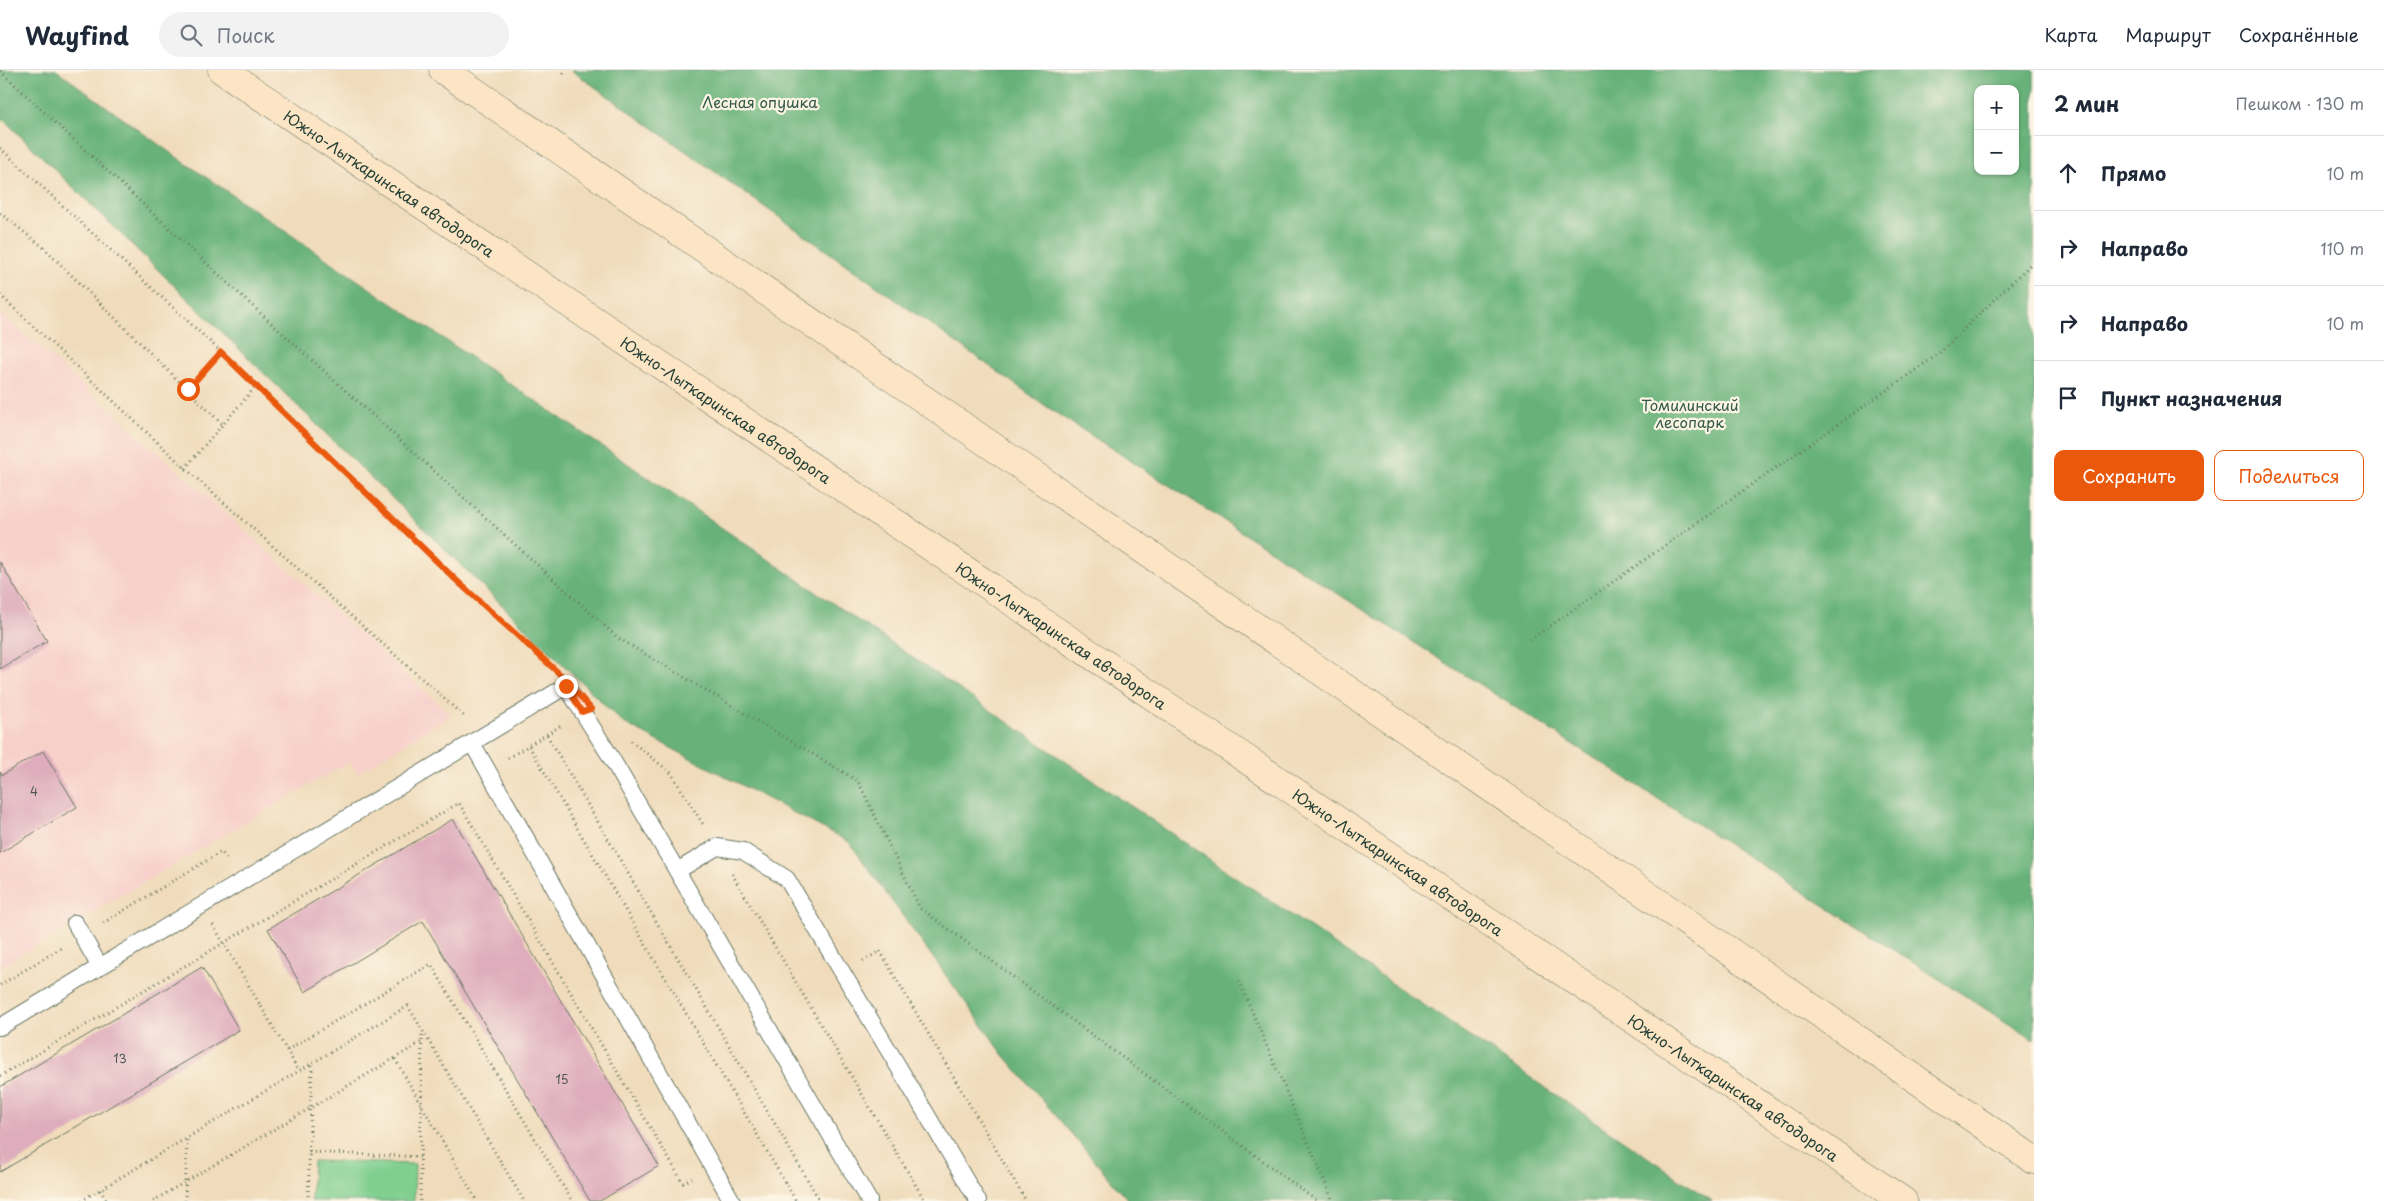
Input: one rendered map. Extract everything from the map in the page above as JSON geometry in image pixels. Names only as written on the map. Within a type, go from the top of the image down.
[{"type":"main road","name":"Южно-Лыткаринская автодорога","points":[[222,70],[1903,1201]]},
{"type":"main road","points":[[443,70],[2034,1160]]},
{"type":"lane","points":[[0,1027],[566,686],[609,754],[869,1201]]},
{"type":"lane","points":[[472,743],[732,1201]]},
{"type":"lane","points":[[677,872],[717,848],[743,851],[786,879],[978,1201]]},
{"type":"lane","points":[[78,930],[100,967]]},
{"type":"path","points":[[563,74],[566,70]]},
{"type":"path","points":[[0,71],[259,312],[618,638],[858,781],[920,908],[1317,1201]]},
{"type":"path","points":[[0,148],[221,352],[456,580],[555,671]]},
{"type":"path","points":[[0,212],[43,247],[222,424]]},
{"type":"path","points":[[1530,640],[1937,355],[2034,260]]},
{"type":"path","points":[[0,295],[185,468],[467,719],[472,743]]},
{"type":"path","points":[[188,389],[221,352]]},
{"type":"path","points":[[185,468],[257,386]]},
{"type":"path","points":[[488,770],[582,712]]},
{"type":"path","points":[[458,724],[467,719]]},
{"type":"path","points":[[547,735],[820,1201]]},
{"type":"path","points":[[627,738],[671,773],[925,1201]]},
{"type":"path","points":[[528,746],[796,1201]]},
{"type":"path","points":[[0,1076],[459,803],[683,1184],[712,1166]]},
{"type":"path","points":[[0,985],[78,930],[221,852],[227,861],[235,856]]},
{"type":"path","points":[[202,905],[299,1071]]},
{"type":"path","points":[[880,951],[1026,1201]]},
{"type":"path","points":[[287,1050],[430,964],[572,1201]]},
{"type":"path","points":[[1239,981],[1333,1201]]},
{"type":"path","points":[[81,1201],[408,1006],[524,1201]]},
{"type":"path","points":[[420,1201],[422,1031]]},
{"type":"path","points":[[153,1201],[422,1042]]},
{"type":"path","points":[[395,1059],[476,1201]]},
{"type":"path","points":[[308,1201],[312,1063]]},
{"type":"path","points":[[185,1201],[187,1138]]},
{"type":"path","points":[[309,1152],[420,1157]]},
{"type":"path","points":[[100,1190],[107,1201]]},
{"type":"shaded area","points":[[0,312],[451,715],[358,773],[350,761],[0,967]]},
{"type":"green space","points":[[0,70],[56,70],[172,154],[1712,1201],[1129,1201],[1003,1054],[849,842],[622,722],[4,120],[0,120]]},
{"type":"green space","name":"Томилинский лесопарк","points":[[571,70],[2034,70],[2034,1040],[1053,411]]},
{"type":"green space","points":[[313,1161],[415,1164],[414,1201],[311,1201]]},
{"type":"building","points":[[0,562],[47,641],[0,669]]},
{"type":"building","points":[[43,751],[77,807],[0,853],[0,772],[2,775]]},
{"type":"building","points":[[453,819],[659,1166],[600,1201],[590,1201],[423,921],[305,992],[268,929]]},
{"type":"building","points":[[202,967],[239,1030],[0,1172],[0,1087]]},
{"type":"route","points":[[188,389],[221,352],[456,580],[536,655],[562,676],[591,709],[582,712],[566,686]]},
{"type":"park label","name":"Лесная опушка","points":[[760,101]]}]
